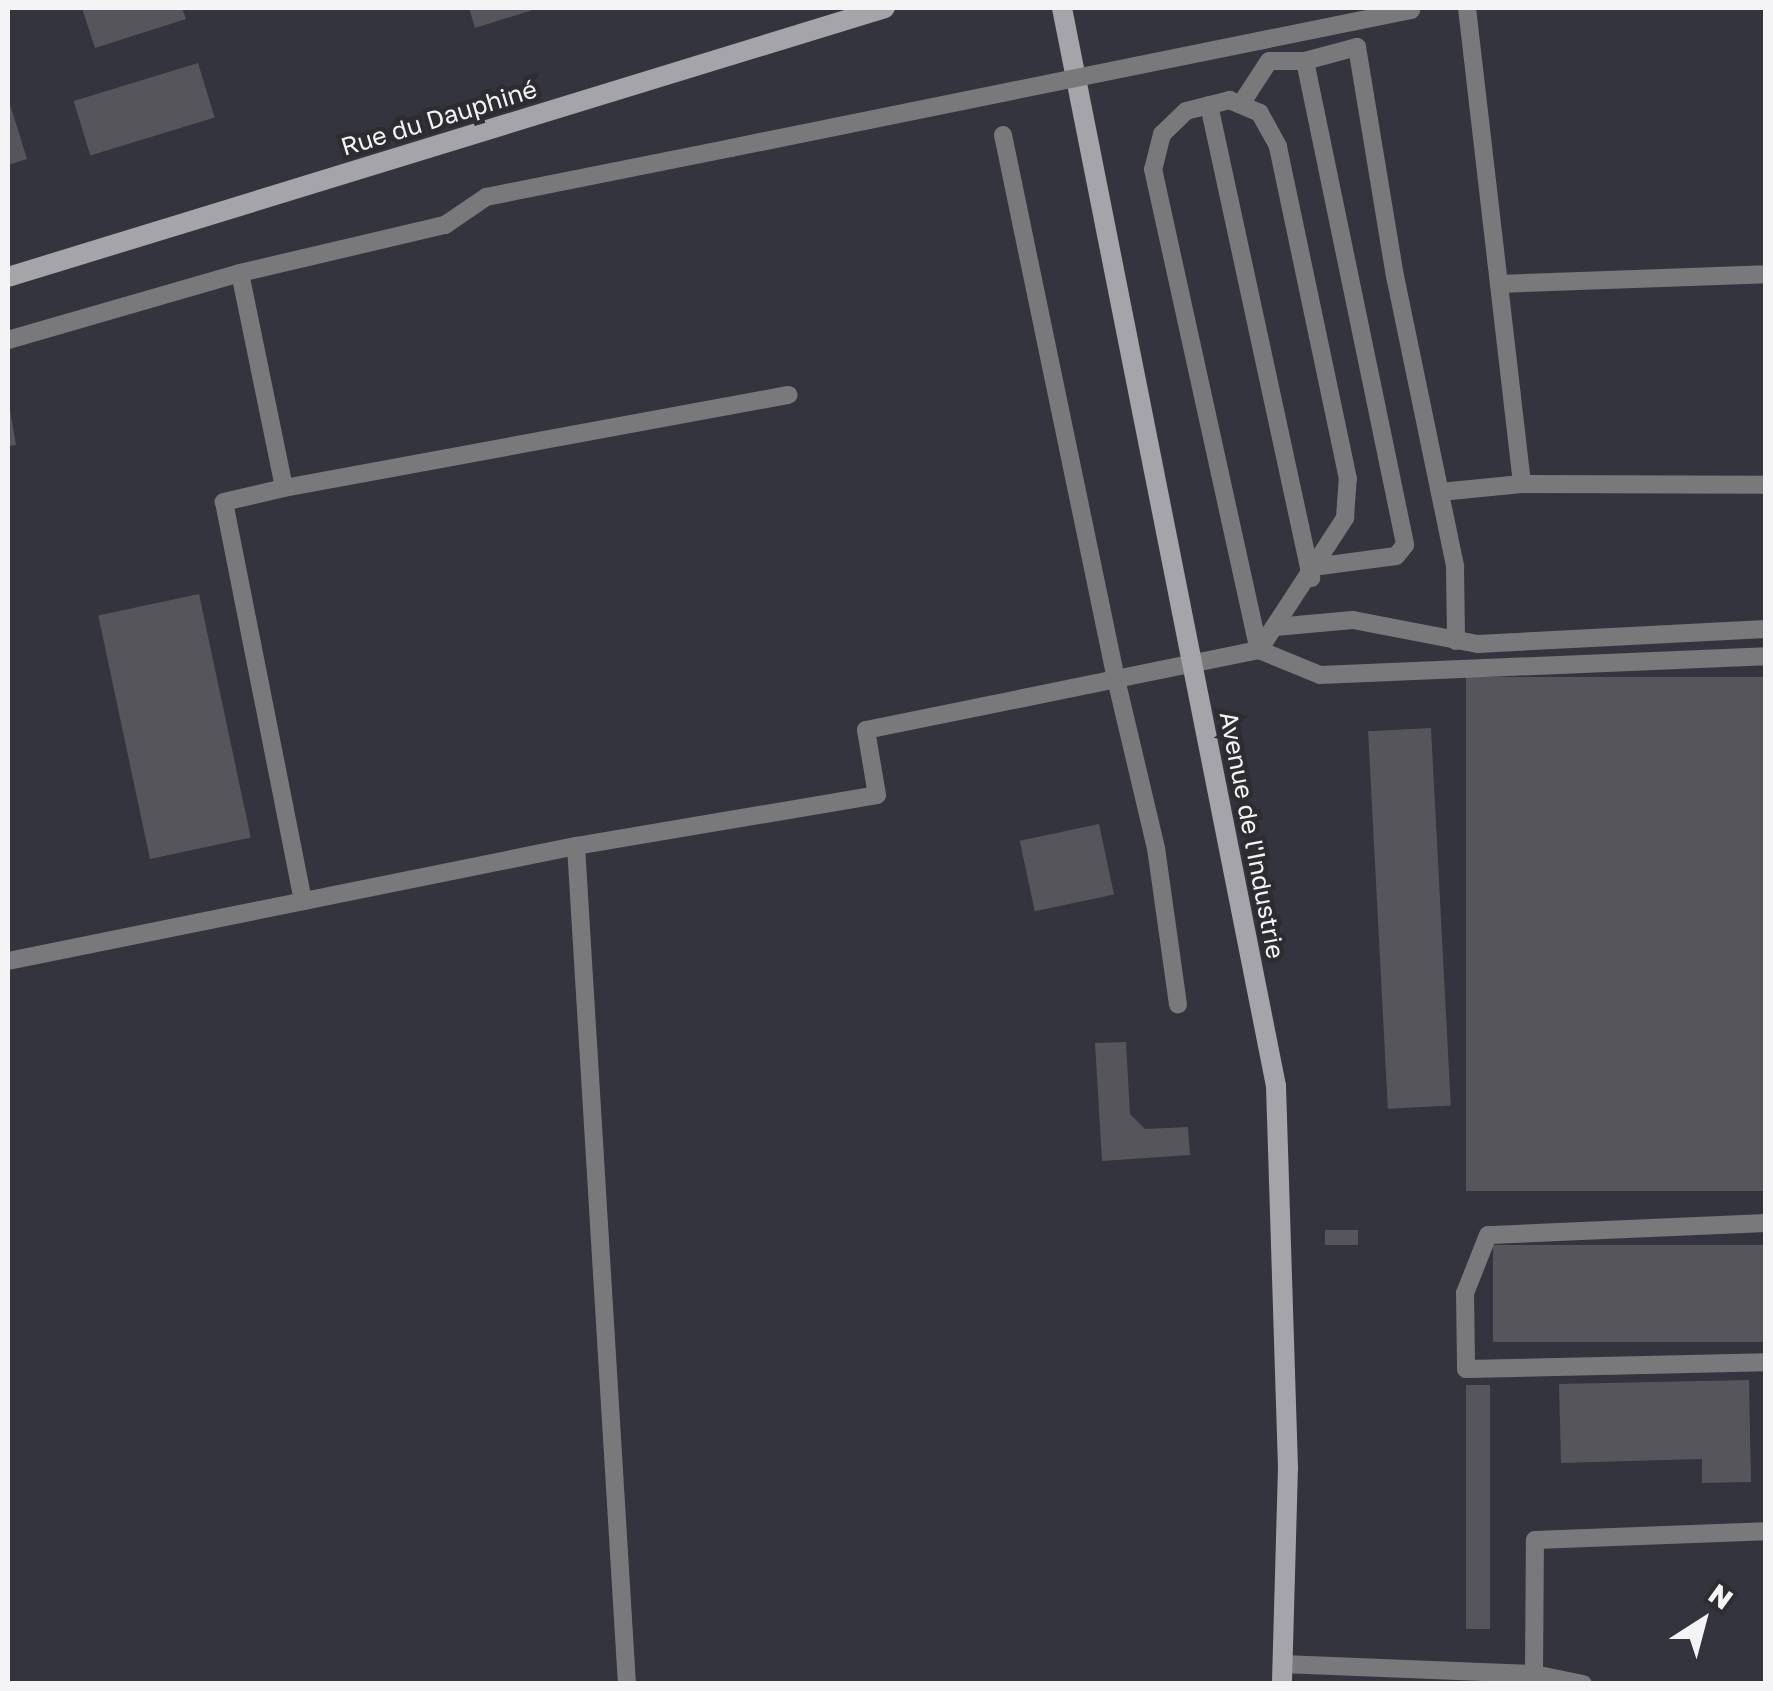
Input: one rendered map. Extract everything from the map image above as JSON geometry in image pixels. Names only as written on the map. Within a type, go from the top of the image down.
[{"type":"street","name":"Rue du Dauphiné","points":[[8,278],[885,8]]},
{"type":"street","name":"Avenue de l'Industrie","points":[[1062,8],[1276,1086],[1288,1467],[1282,1674]]},
{"type":"lane","points":[[1467,8],[1522,484]]},
{"type":"lane","points":[[8,340],[240,273],[445,225],[486,197],[1418,9]]},
{"type":"lane","points":[[1241,104],[1269,60],[1305,61],[1357,47],[1455,567],[1456,641]]},
{"type":"lane","points":[[1305,61],[1405,545],[1396,556],[1315,572]]},
{"type":"lane","points":[[1241,104],[1260,113],[1278,146],[1348,479],[1345,518],[1315,572],[1259,650],[1153,168],[1162,134],[1186,111],[1209,105],[1241,104]]},
{"type":"lane","points":[[1209,105],[1315,572]]},
{"type":"lane","points":[[1003,135],[1116,679],[1156,848],[1178,1004]]},
{"type":"lane","points":[[240,273],[284,488]]},
{"type":"lane","points":[[1499,284],[1766,274]]},
{"type":"lane","points":[[303,902],[224,502],[788,394]]},
{"type":"lane","points":[[1440,492],[1522,484],[1766,485]]},
{"type":"lane","points":[[1274,627],[1353,620],[1456,641],[1766,629]]},
{"type":"lane","points":[[8,961],[576,846],[877,795],[866,730],[1259,650],[1320,675],[1766,656]]},
{"type":"lane","points":[[576,846],[627,1684]]},
{"type":"lane","points":[[1766,1223],[1488,1235],[1465,1293],[1466,1369],[1766,1362]]},
{"type":"lane","points":[[1534,1674],[1535,1540],[1766,1532]]},
{"type":"lane","points":[[1282,1674],[1534,1674],[1583,1684]]},
{"type":"shaded area","points":[[8,8],[1765,8],[1765,1684],[8,1684]]},
{"type":"building","points":[[82,8],[182,8],[186,19],[95,48]]},
{"type":"building","points":[[469,8],[539,8],[475,28]]},
{"type":"building","points":[[198,63],[215,118],[90,156],[74,101]]},
{"type":"building","points":[[8,98],[27,159],[8,165]]},
{"type":"building","points":[[8,398],[16,445],[8,446]]},
{"type":"building","points":[[199,594],[251,838],[150,859],[98,615]]},
{"type":"building","points":[[1466,677],[1766,677],[1766,1191],[1466,1191]]},
{"type":"building","points":[[1431,728],[1451,1105],[1388,1109],[1368,731]]},
{"type":"building","points":[[1099,824],[1114,894],[1035,911],[1020,841]]},
{"type":"building","points":[[1126,1042],[1130,1114],[1145,1129],[1188,1127],[1190,1155],[1102,1161],[1095,1043]]},
{"type":"building","points":[[1325,1230],[1358,1230],[1358,1245],[1325,1245]]},
{"type":"building","points":[[1493,1245],[1766,1245],[1766,1342],[1493,1342]]},
{"type":"building","points":[[1749,1380],[1751,1482],[1702,1483],[1702,1459],[1561,1463],[1559,1384]]},
{"type":"building","points":[[1466,1385],[1490,1385],[1490,1629],[1466,1629]]}]
